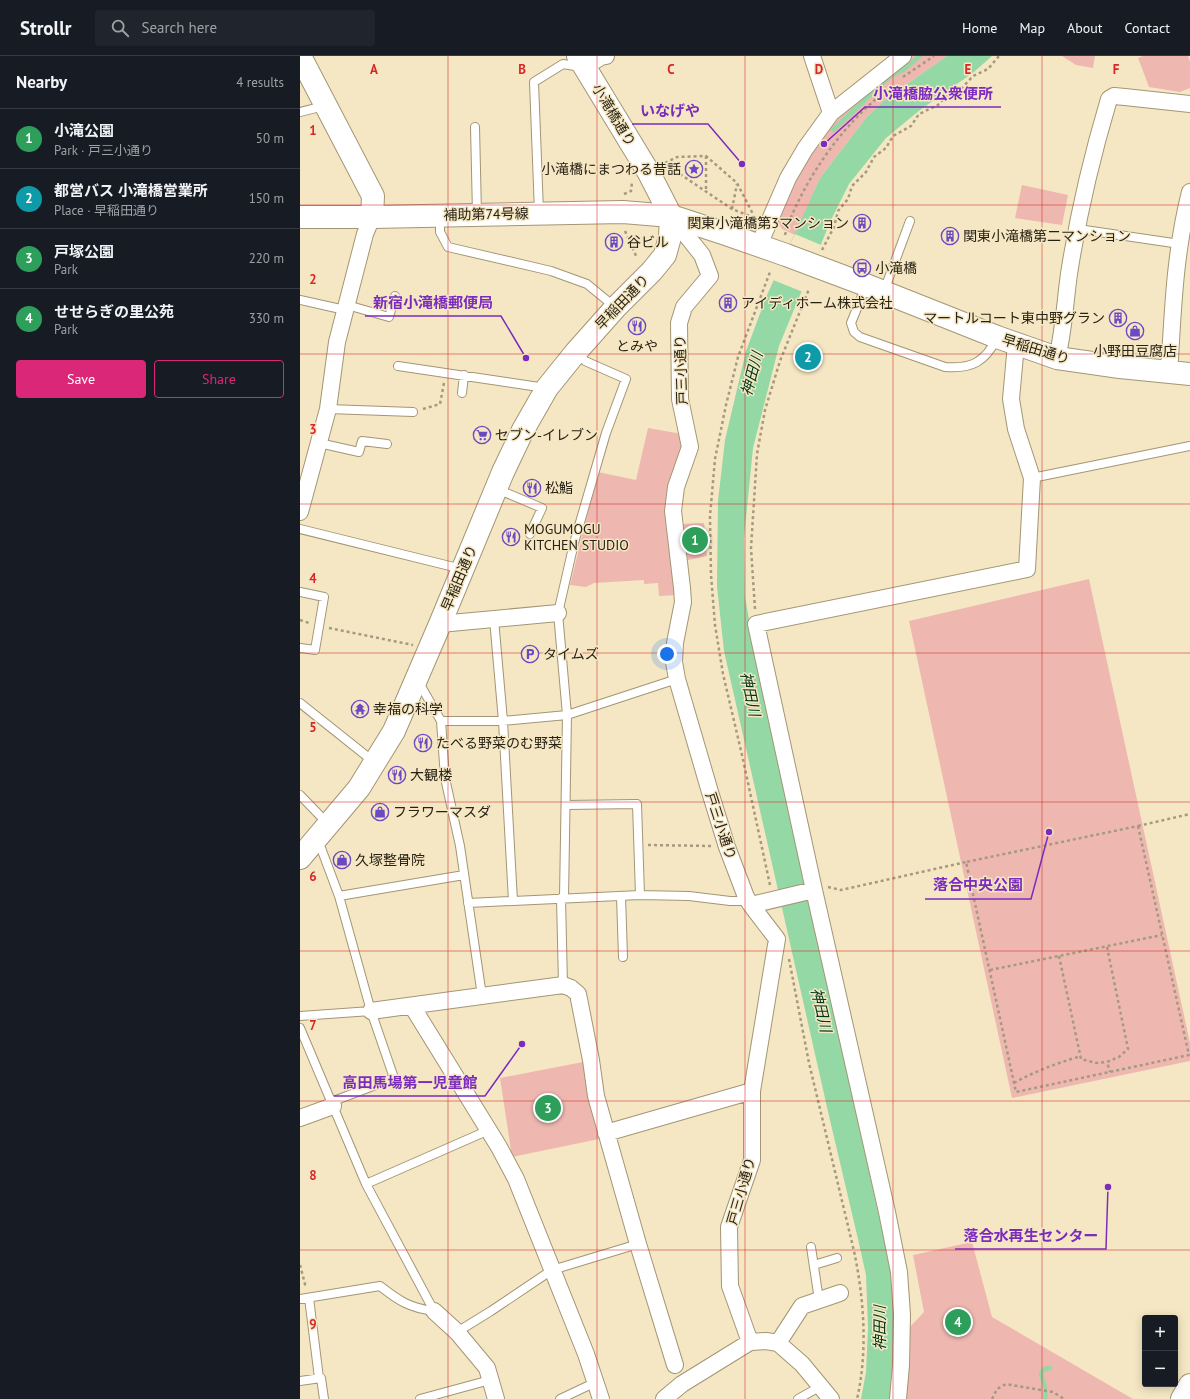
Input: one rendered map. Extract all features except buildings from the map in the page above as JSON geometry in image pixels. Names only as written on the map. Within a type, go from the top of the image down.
[{"type":"main road","points":[[300,56],[373,196],[372,217]]},
{"type":"main road","name":"小滝橋通り","points":[[594,58],[671,216]]},
{"type":"main road","name":"補助第74号線","points":[[300,217],[624,212],[671,216]]},
{"type":"main road","name":"早稲田通り","points":[[300,858],[359,788],[394,731],[464,569],[496,489],[523,430],[547,388],[576,352],[616,307],[652,271],[664,255],[670,237],[671,216],[759,245],[785,245],[817,258],[875,289],[1007,341],[1057,358],[1091,364],[1190,374]]},
{"type":"main road","points":[[1182,1399],[1190,1385]]},
{"type":"street","points":[[812,56],[831,112]]},
{"type":"street","points":[[759,245],[788,178],[805,149],[831,112],[903,56]]},
{"type":"street","points":[[1057,358],[1069,273],[1097,138],[1109,99],[1114,96],[1190,104]]},
{"type":"street","points":[[1166,372],[1170,359],[1175,275],[1184,216],[1190,192]]},
{"type":"street","name":"戸三小通り","points":[[671,216],[702,254],[710,276],[684,307],[679,323],[680,399],[690,446],[676,486],[673,511],[683,602],[674,662],[677,679],[727,846],[749,903],[777,939],[752,1091],[752,1160],[730,1227],[730,1286],[750,1342]]},
{"type":"street","points":[[300,512],[328,409],[337,342],[365,234],[372,217]]},
{"type":"street","points":[[898,1399],[901,1365],[902,1315],[899,1272],[885,1204],[813,889],[756,624],[1027,569],[1032,478],[1016,429],[1011,399],[1007,341]]},
{"type":"street","points":[[440,624],[558,613]]},
{"type":"street","points":[[749,903],[777,899],[813,889]]},
{"type":"street","points":[[371,1012],[563,986],[571,988],[578,994],[591,1060],[596,1096],[638,1244],[675,1365]]},
{"type":"street","points":[[412,1006],[500,1147],[516,1179],[586,1354],[601,1399]]},
{"type":"street","points":[[606,1133],[752,1091]]},
{"type":"street","points":[[300,1118],[332,1104]]},
{"type":"street","points":[[778,1342],[802,1306],[840,1293]]},
{"type":"street","points":[[434,1311],[456,1332],[487,1368],[496,1399]]},
{"type":"street","points":[[664,1399],[682,1384],[750,1342],[766,1341],[778,1342],[802,1364],[831,1399]]},
{"type":"lane","points":[[540,213],[534,82],[563,64],[594,58]]},
{"type":"lane","points":[[300,112],[325,106]]},
{"type":"lane","points":[[476,127],[477,214]]},
{"type":"lane","points":[[440,215],[440,232],[448,246],[551,271],[587,284],[616,307]]},
{"type":"lane","points":[[910,221],[875,289],[851,323],[854,332],[860,337],[945,367],[958,368],[974,364],[984,357],[991,349],[1007,341]]},
{"type":"lane","points":[[1078,229],[1180,244]]},
{"type":"lane","points":[[300,300],[346,307],[389,317],[395,296]]},
{"type":"lane","points":[[563,986],[563,898],[567,715],[558,613],[574,543],[606,432],[626,379],[585,361],[576,352]]},
{"type":"lane","points":[[398,366],[547,388]]},
{"type":"lane","points":[[462,393],[464,375]]},
{"type":"lane","points":[[328,409],[413,412]]},
{"type":"lane","points":[[319,443],[359,452],[362,441],[387,444]]},
{"type":"lane","points":[[1032,478],[1190,446]]},
{"type":"lane","points":[[496,489],[542,508],[530,534]]},
{"type":"lane","points":[[300,529],[464,569]]},
{"type":"lane","points":[[300,592],[324,597],[315,650],[300,648]]},
{"type":"lane","points":[[494,619],[503,720],[513,900]]},
{"type":"lane","points":[[417,679],[441,721],[445,778],[460,846],[482,996]]},
{"type":"lane","points":[[441,721],[503,720],[567,715],[677,679]]},
{"type":"lane","points":[[300,703],[374,762]]},
{"type":"lane","points":[[300,795],[323,831],[371,1012],[394,1078],[332,1104]]},
{"type":"lane","points":[[566,805],[637,804],[640,895]]},
{"type":"lane","points":[[339,896],[464,875]]},
{"type":"lane","points":[[468,903],[640,895],[689,896],[749,903]]},
{"type":"lane","points":[[621,896],[623,957]]},
{"type":"lane","points":[[300,1016],[371,1012]]},
{"type":"lane","points":[[300,1028],[366,1184],[434,1311]]},
{"type":"lane","points":[[366,1184],[489,1130]]},
{"type":"lane","points":[[456,1332],[492,1312],[552,1270],[638,1244]]},
{"type":"lane","points":[[811,1247],[819,1300]]},
{"type":"lane","points":[[814,1265],[837,1258]]},
{"type":"lane","points":[[300,1299],[380,1286],[398,1300],[419,1309],[434,1311]]},
{"type":"lane","points":[[309,1298],[319,1378],[321,1378],[324,1399]]},
{"type":"lane","points":[[300,1381],[319,1378]]},
{"type":"lane","points":[[420,1399],[490,1380]]},
{"type":"lane","points":[[560,1399],[596,1382]]},
{"type":"lane","points":[[798,1399],[821,1386]]},
{"type":"path","points":[[899,80],[934,56]]},
{"type":"path","points":[[817,258],[834,227],[838,211],[848,198],[852,186],[866,172],[874,157],[886,148],[893,136],[911,126],[919,114],[938,105],[946,96],[962,88],[973,76],[988,69],[999,56]]},
{"type":"path","points":[[785,245],[791,216],[814,172],[833,145],[878,96]]},
{"type":"path","points":[[706,156],[706,191]]},
{"type":"path","points":[[706,156],[737,183],[755,218],[732,209],[664,163],[677,157],[706,156]]},
{"type":"path","points":[[623,195],[631,191],[633,180]]},
{"type":"path","points":[[732,209],[737,183]]},
{"type":"path","points":[[625,229],[637,258]]},
{"type":"path","points":[[770,272],[738,357],[726,405],[715,459],[710,516],[711,575],[715,624],[723,674],[777,899]]},
{"type":"path","points":[[756,624],[750,548],[757,454],[765,410],[780,361],[809,289]]},
{"type":"path","points":[[413,412],[440,404],[446,373]]},
{"type":"path","points":[[319,627],[430,648]]},
{"type":"path","points":[[813,889],[841,890],[1190,814]]},
{"type":"path","points":[[966,862],[1016,1092],[1189,1055],[1138,826]]},
{"type":"path","points":[[638,845],[727,846]]},
{"type":"path","points":[[990,970],[1162,935]]},
{"type":"path","points":[[1059,956],[1081,1059],[1096,1063],[1107,1062],[1119,1057],[1128,1049],[1107,947]]},
{"type":"path","points":[[788,954],[809,1063],[860,1282],[863,1349],[857,1399]]},
{"type":"path","points":[[1014,1082],[1058,1063],[1081,1056]]},
{"type":"path","points":[[1107,1062],[1110,1072]]},
{"type":"path","points":[[300,1265],[309,1298]]},
{"type":"path","points":[[992,1399],[997,1389],[1006,1384],[1053,1392],[1064,1399]]},
{"type":"shaded area","points":[[913,56],[947,56],[886,99],[866,118],[820,178],[795,235],[782,229],[777,220],[797,176],[833,123],[873,85]]},
{"type":"shaded area","points":[[1062,56],[1095,56],[1093,68],[1076,65]]},
{"type":"shaded area","points":[[1143,56],[1188,56],[1190,62],[1190,88],[1180,92],[1149,87],[1138,58]]},
{"type":"shaded area","points":[[1022,185],[1068,195],[1062,225],[1015,218]]},
{"type":"shaded area","points":[[648,428],[682,434],[685,449],[670,488],[677,595],[659,596],[658,583],[644,584],[644,580],[594,583],[586,587],[570,585],[598,472],[636,480]]},
{"type":"shaded area","points":[[704,523],[707,556],[688,560],[682,524]]},
{"type":"shaded area","points":[[1089,579],[1190,1043],[1190,1061],[1012,1098],[909,621]]},
{"type":"shaded area","points":[[583,1062],[599,1139],[512,1157],[500,1078]]},
{"type":"shaded area","points":[[972,1242],[992,1317],[1133,1399],[905,1399],[909,1328],[924,1312],[913,1255]]},
{"type":"water","name":"神田川","points":[[947,56],[992,56],[974,72],[920,110],[886,138],[849,184],[831,220],[779,346],[753,448],[744,538],[745,597],[758,670],[891,1271],[896,1328],[894,1375],[890,1399],[861,1399],[866,1372],[868,1328],[866,1275],[724,651],[717,586],[718,501],[725,440],[746,351],[767,295],[820,178],[866,118],[886,99]]},
{"type":"pier","points":[[795,234],[821,245],[803,292],[773,280]]},
{"type":"waterway","points":[[833,130],[889,77],[903,70],[920,56]]},
{"type":"waterway","points":[[1045,1399],[1045,1388],[1041,1373],[1044,1369],[1050,1368]]},
{"type":"place","name":"小滝橋脇公衆便所","points":[[824,144]]},
{"type":"place","name":"いなげや","points":[[742,164]]},
{"type":"place","name":"小滝橋にまつわる昔話","points":[[694,169]]},
{"type":"place","name":"関東小滝橋第3マンション","points":[[862,223]]},
{"type":"place","name":"関東小滝橋第二マンション","points":[[950,236]]},
{"type":"place","name":"谷ビル","points":[[614,242]]},
{"type":"place","name":"小滝橋","points":[[862,268]]},
{"type":"place","name":"アイディホーム株式会社","points":[[728,303]]},
{"type":"place","name":"マートルコート東中野グラン","points":[[1118,318]]},
{"type":"place","name":"とみや","points":[[637,326]]},
{"type":"place","name":"小野田豆腐店","points":[[1135,331]]},
{"type":"place","name":"都営バス 小滝橋営業所","points":[[808,357]]},
{"type":"place","name":"新宿小滝橋郵便局","points":[[526,358]]},
{"type":"place","name":"セブン-イレブン","points":[[482,435]]},
{"type":"place","name":"松鮨","points":[[532,488]]},
{"type":"place","name":"MOGUMOGU KITCHEN STUDIO","points":[[511,537]]},
{"type":"place","name":"小滝公園","points":[[695,540]]},
{"type":"place","name":"タイムズ","points":[[530,654]]},
{"type":"place","name":"幸福の科学","points":[[360,709]]},
{"type":"place","name":"たべる野菜のむ野菜","points":[[423,743]]},
{"type":"place","name":"大観楼","points":[[397,775]]},
{"type":"place","name":"フラワーマスダ","points":[[380,812]]},
{"type":"place","name":"落合中央公園","points":[[1049,832]]},
{"type":"place","name":"久塚整骨院","points":[[342,860]]},
{"type":"place","name":"高田馬場第一児童館","points":[[522,1044]]},
{"type":"place","name":"戸塚公園","points":[[548,1108]]},
{"type":"place","name":"落合水再生センター","points":[[1108,1187]]},
{"type":"place","name":"せせらぎの里公苑","points":[[958,1322]]}]
